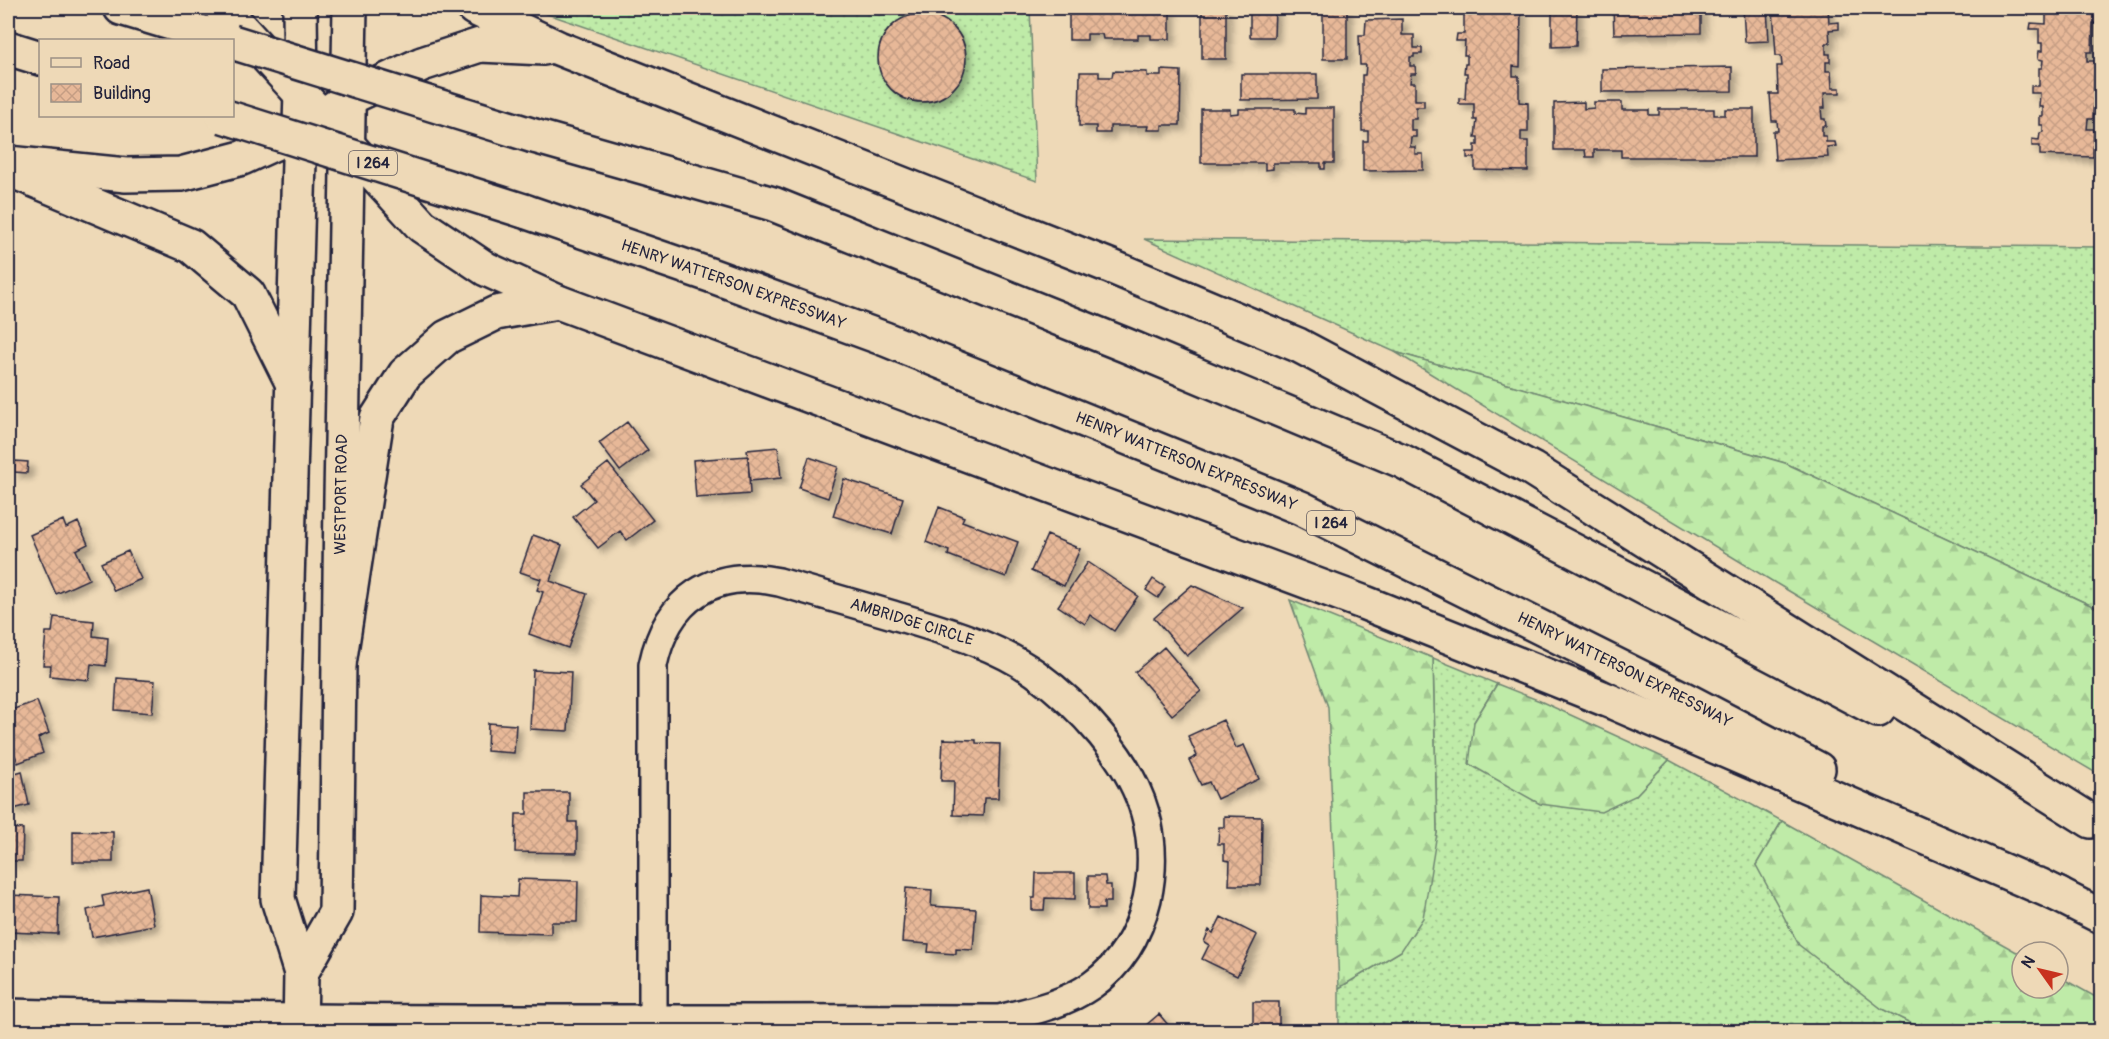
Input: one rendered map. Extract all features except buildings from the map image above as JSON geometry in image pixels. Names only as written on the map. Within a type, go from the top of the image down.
[{"type":"main road","points":[[122,8],[224,39]]},
{"type":"main road","points":[[222,8],[301,91]]},
{"type":"main road","points":[[300,8],[301,91],[311,124],[348,146],[422,226],[486,269],[558,302],[1365,603],[1616,703],[2059,895]]},
{"type":"main road","name":"WESTPORT ROAD","points":[[301,973],[336,912],[350,8]]},
{"type":"main road","points":[[474,8],[558,48],[1112,267],[1298,345],[1532,469],[2096,824]]},
{"type":"main road","points":[[234,43],[534,136],[773,204],[1114,341],[1402,461],[2096,824]]},
{"type":"main road","points":[[8,162],[126,175],[181,174],[242,158],[311,124],[349,98],[422,64],[480,45],[558,48]]},
{"type":"main road","points":[[8,48],[39,58]]},
{"type":"main road","name":"HENRY WATTERSON EXPRESSWAY","points":[[226,117],[524,212],[710,275],[885,339],[1301,508],[1690,702],[2102,917]]},
{"type":"main road","name":"WESTPORT ROAD","points":[[301,1025],[301,973],[278,899],[293,384],[311,124]]},
{"type":"main road","points":[[8,168],[190,246],[248,294],[293,384]]},
{"type":"main road","points":[[339,664],[377,418],[405,374],[447,337],[496,313],[558,302]]},
{"type":"street","name":"AMBRIDGE CIRCLE","points":[[8,1013],[301,1025],[653,1018],[999,1018],[1033,1011],[1068,999],[1093,984],[1115,965],[1134,939],[1144,913],[1151,881],[1152,847],[1145,812],[1129,775],[1102,736],[1064,696],[1033,672],[990,647],[951,632],[779,582],[759,578],[732,578],[707,588],[685,601],[672,615],[663,631],[654,665],[653,1018]]},
{"type":"green space","points":[[530,8],[1030,8],[1037,181]]},
{"type":"green space","points":[[1144,239],[2101,247],[2101,610],[1785,463],[1395,352]]},
{"type":"green space","points":[[1395,352],[1785,463],[2101,610],[2101,776],[1772,581]]},
{"type":"green space","points":[[1290,600],[1433,658],[1437,833],[1423,918],[1401,951],[1339,988],[1328,707]]},
{"type":"green space","points":[[1433,658],[1497,684],[1474,722],[1635,796],[1669,760],[1782,821],[1756,865],[1882,1009],[1927,1031],[1339,1031],[1339,988],[1401,951],[1437,833]]},
{"type":"green space","points":[[1497,684],[1540,701],[1669,760],[1635,796],[1601,812],[1540,804],[1469,764],[1474,722]]},
{"type":"green space","points":[[1782,821],[2010,948],[2010,1000],[2070,1000],[2070,983],[2101,1000],[2101,1031],[1927,1031],[1882,1009],[1799,945],[1756,865]]}]
